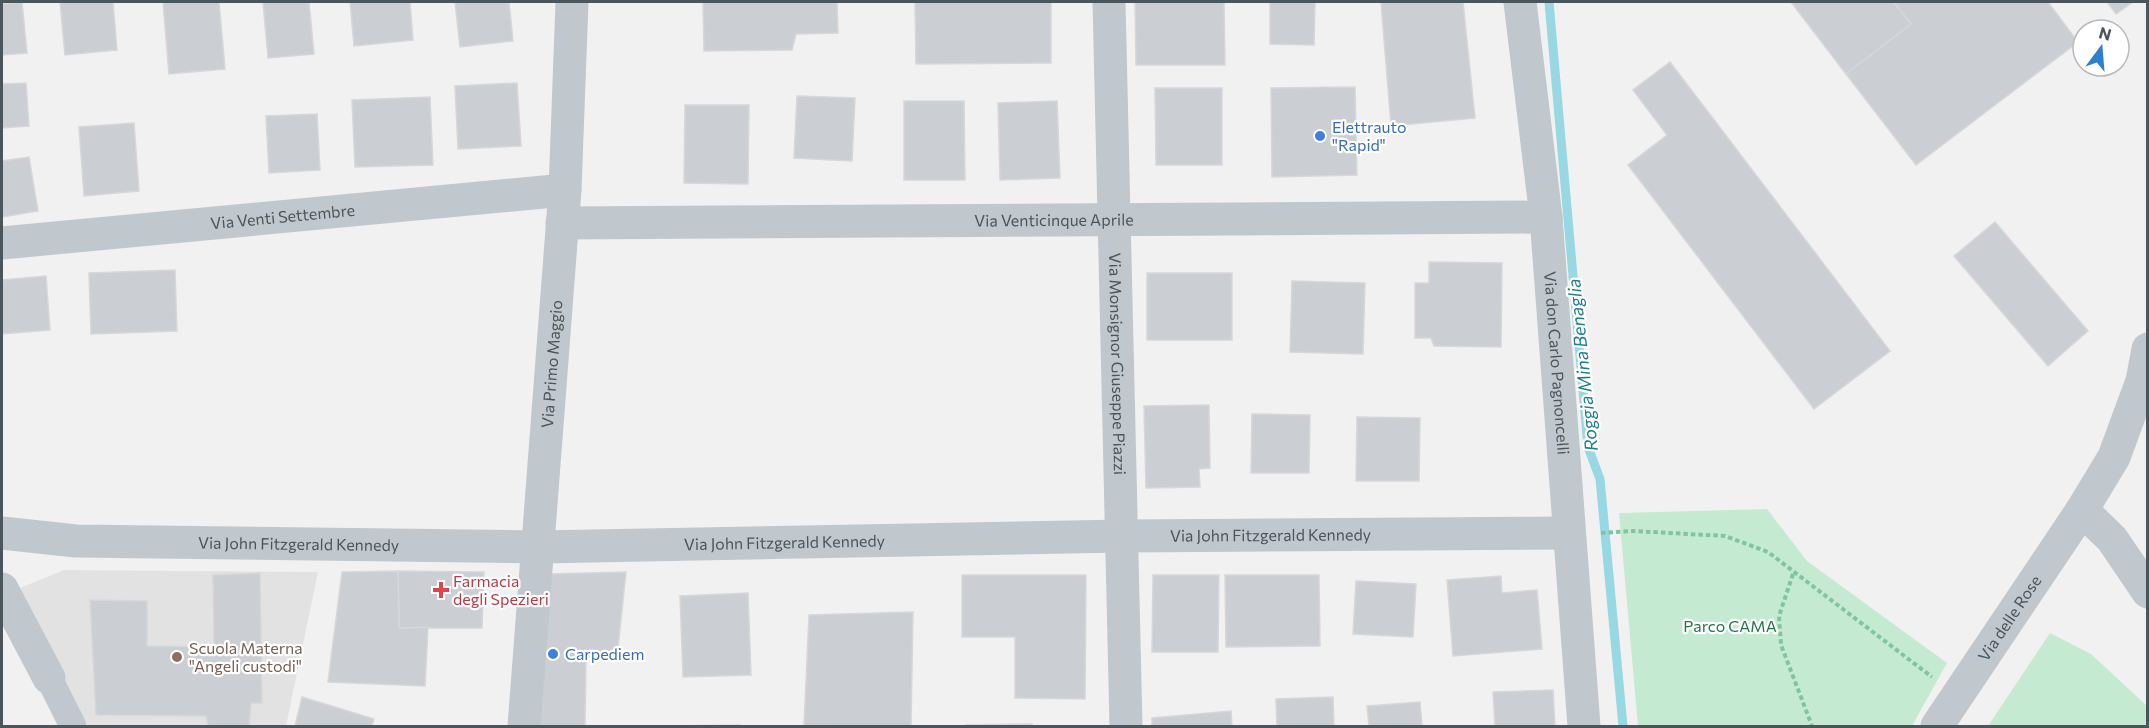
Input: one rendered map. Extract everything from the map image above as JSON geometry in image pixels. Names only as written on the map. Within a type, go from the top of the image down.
[{"type":"street","name":"Via Primo Maggio","points":[[524,726],[540,547],[565,190],[572,2]]},
{"type":"street","name":"Via Monsignor Giuseppe Piazzi","points":[[1109,2],[1124,536],[1126,726]]},
{"type":"street","name":"Via don Carlo Pagnoncelli","points":[[1520,2],[1580,533],[1584,726]]},
{"type":"street","name":"Via Venti Settembre","points":[[2,243],[565,190]]},
{"type":"street","name":"Via Venticinque Aprile","points":[[562,223],[1546,217]]},
{"type":"street","name":"Via delle Rose","points":[[1937,726],[2082,510],[2114,457],[2142,381],[2148,349]]},
{"type":"street","points":[[2082,510],[2112,538],[2148,592]]},
{"type":"street","name":"Via John Fitzgerald Kennedy","points":[[2,533],[76,541],[540,547],[1124,536],[1580,533]]},
{"type":"street","points":[[2,589],[73,726]]},
{"type":"path","points":[[1580,533],[1633,531],[1725,536],[1768,552],[1956,696]]},
{"type":"path","points":[[1793,573],[1779,616],[1781,645],[1812,726]]},
{"type":"shaded area","name":"Scuola Materna \"Angeli custodi\"","points":[[64,570],[318,572],[286,726],[88,726],[20,588]]},
{"type":"green space","name":"Parco CAMA","points":[[1767,509],[1807,561],[1947,663],[1912,726],[1638,726],[1619,513]]},
{"type":"green space","points":[[2050,633],[2091,654],[2147,706],[2147,726],[1988,726]]},
{"type":"building","points":[[22,2],[27,53],[2,55],[2,4]]},
{"type":"building","points":[[60,2],[113,2],[117,50],[65,55]]},
{"type":"building","points":[[163,2],[219,2],[225,69],[169,74]]},
{"type":"building","points":[[263,2],[309,2],[314,54],[268,58]]},
{"type":"building","points":[[350,2],[410,2],[413,40],[354,46]]},
{"type":"building","points":[[455,2],[509,2],[513,41],[460,47]]},
{"type":"building","points":[[703,2],[837,2],[838,33],[796,34],[792,50],[704,51]]},
{"type":"building","points":[[915,2],[1051,2],[1051,63],[916,64]]},
{"type":"building","points":[[1135,2],[1224,2],[1225,65],[1136,65]]},
{"type":"building","points":[[1270,2],[1315,2],[1314,45],[1270,44]]},
{"type":"building","points":[[1381,2],[1463,2],[1475,118],[1391,126]]},
{"type":"building","points":[[1791,2],[1894,2],[1911,24],[1846,74]]},
{"type":"building","points":[[1894,2],[2048,2],[2071,33],[2071,47],[1916,165],[1846,74],[1911,24]]},
{"type":"building","points":[[2107,2],[2133,2],[2116,14]]},
{"type":"building","points":[[1670,62],[1890,351],[1814,409],[1628,165],[1667,135],[1633,90]]},
{"type":"building","points":[[26,83],[29,126],[2,128],[2,84]]},
{"type":"building","points":[[517,83],[521,146],[458,149],[455,86]]},
{"type":"building","points":[[1355,87],[1357,175],[1272,177],[1271,88]]},
{"type":"building","points":[[1155,88],[1222,88],[1222,165],[1156,165]]},
{"type":"building","points":[[797,96],[855,98],[852,161],[794,158]]},
{"type":"building","points":[[430,97],[433,165],[355,167],[352,100]]},
{"type":"building","points":[[904,101],[964,101],[965,180],[904,180]]},
{"type":"building","points":[[1057,101],[1060,178],[1000,180],[998,103]]},
{"type":"building","points":[[685,105],[749,105],[748,184],[684,183]]},
{"type":"building","points":[[317,114],[320,170],[269,173],[266,116]]},
{"type":"building","points":[[134,123],[139,191],[84,196],[79,127]]},
{"type":"building","points":[[29,157],[38,211],[2,217],[2,161]]},
{"type":"building","points":[[1995,222],[2088,331],[2048,366],[1954,256]]},
{"type":"building","points":[[1429,262],[1502,263],[1501,347],[1434,346],[1431,338],[1415,338],[1415,283],[1429,283]]},
{"type":"building","points":[[175,270],[177,331],[91,334],[89,273]]},
{"type":"building","points":[[1147,273],[1232,273],[1232,340],[1147,340]]},
{"type":"building","points":[[46,276],[50,330],[2,334],[2,280]]},
{"type":"building","points":[[1292,281],[1365,283],[1363,354],[1290,352]]},
{"type":"building","points":[[1209,405],[1210,468],[1199,469],[1200,487],[1146,488],[1144,406]]},
{"type":"building","points":[[1252,414],[1310,415],[1309,473],[1251,473]]},
{"type":"building","points":[[1357,417],[1420,418],[1419,481],[1356,481]]},
{"type":"building","points":[[398,571],[484,572],[482,628],[399,628]]},
{"type":"building","points":[[398,571],[399,628],[428,627],[425,686],[328,682],[342,572]]},
{"type":"building","points":[[626,572],[617,657],[586,657],[585,726],[536,726],[550,574]]},
{"type":"building","points":[[260,573],[262,703],[251,703],[249,726],[208,726],[206,716],[96,715],[90,600],[147,601],[147,646],[214,647],[213,575]]},
{"type":"building","points":[[962,575],[1086,575],[1085,699],[1015,698],[1015,637],[962,637]]},
{"type":"building","points":[[1153,575],[1219,575],[1218,652],[1152,652]]},
{"type":"building","points":[[1225,575],[1319,575],[1320,646],[1226,647]]},
{"type":"building","points":[[1501,576],[1502,593],[1537,590],[1542,649],[1453,656],[1447,580]]},
{"type":"building","points":[[1356,581],[1416,584],[1413,637],[1353,634]]},
{"type":"building","points":[[748,593],[751,675],[683,677],[680,596]]},
{"type":"building","points":[[913,612],[911,726],[804,726],[809,615]]},
{"type":"building","points":[[1553,690],[1555,726],[1495,726],[1493,692]]},
{"type":"building","points":[[302,697],[374,719],[372,726],[295,726]]},
{"type":"building","points":[[1333,697],[1334,726],[1277,726],[1276,699]]},
{"type":"building","points":[[1420,702],[1422,726],[1369,726],[1367,706]]},
{"type":"building","points":[[1231,711],[1232,726],[1152,726],[1152,718]]},
{"type":"building","points":[[1032,724],[1032,726],[966,726],[966,725]]},
{"type":"building","points":[[740,725],[740,726],[665,726]]},
{"type":"waterway","name":"Roggia Mina Benaglia","points":[[1549,2],[1588,447],[1600,479],[1623,726]]},
{"type":"place","name":"Elettrauto \"Rapid\"","points":[[1320,136]]},
{"type":"place","name":"Farmacia degli Spezieri","points":[[441,590]]},
{"type":"place","name":"Carpediem","points":[[553,654]]},
{"type":"place","name":"Scuola Materna \"Angeli custodi\"","points":[[177,657]]}]
